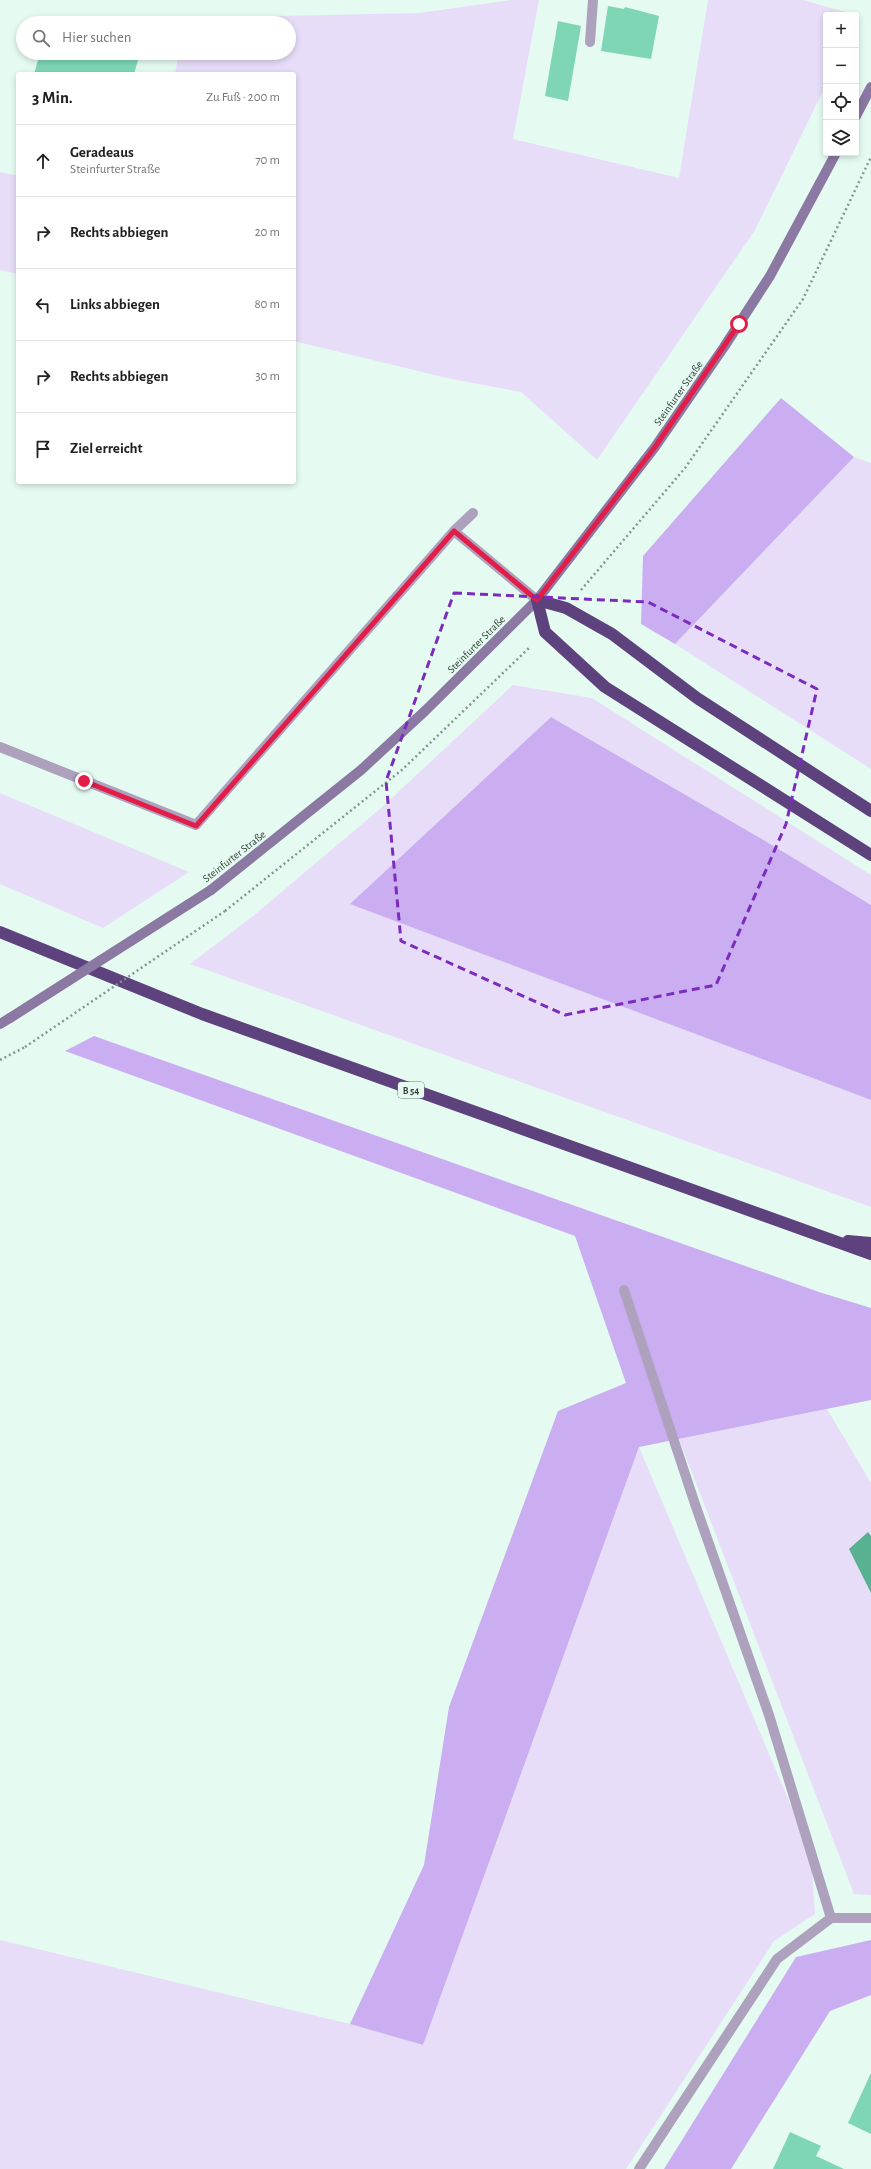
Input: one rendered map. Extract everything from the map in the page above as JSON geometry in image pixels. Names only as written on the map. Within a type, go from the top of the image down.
[{"type":"highway","points":[[871,811],[697,698],[612,634],[566,608],[537,600],[545,632],[605,687],[871,855]]},
{"type":"highway","name":"B 54","points":[[0,932],[202,1014],[871,1254]]},
{"type":"highway","points":[[826,1239],[871,1243]]},
{"type":"main road","points":[[859,110],[871,87]]},
{"type":"main road","name":"Steinfurter Straße","points":[[0,1024],[211,890],[361,770],[425,711],[537,600],[655,447],[724,347],[770,276],[834,156]]},
{"type":"street","points":[[590,42],[593,0]]},
{"type":"street","points":[[0,747],[196,826],[454,531],[473,513]]},
{"type":"street","points":[[454,531],[537,600]]},
{"type":"street","points":[[624,1290],[695,1504],[769,1715],[831,1918]]},
{"type":"street","points":[[639,2169],[777,1959],[831,1918],[871,1918]]},
{"type":"path","points":[[0,1060],[25,1047],[225,911]]},
{"type":"highlighted area","points":[[454,593],[648,602],[817,689],[786,824],[716,985],[565,1015],[401,941],[386,781]]},
{"type":"shaded area","points":[[512,0],[539,0],[513,139],[679,178],[708,0],[803,0],[845,12],[823,12],[823,91],[755,230],[597,460],[521,392],[447,378],[296,341],[296,72],[175,72],[178,60],[296,60],[296,16],[279,16],[419,13]]},
{"type":"shaded area","points":[[0,172],[16,176],[16,274],[0,270]]},
{"type":"shaded area","points":[[781,398],[854,457],[675,644],[641,624],[643,556]]},
{"type":"shaded area","points":[[854,457],[871,463],[871,769],[675,644]]},
{"type":"shaded area","points":[[513,685],[592,698],[871,875],[871,905],[767,842],[551,717],[351,904],[871,1100],[871,1207],[190,964],[253,916],[381,808]]},
{"type":"shaded area","points":[[551,717],[767,842],[871,905],[871,1100],[350,904]]},
{"type":"shaded area","points":[[0,793],[189,872],[103,928],[0,884]]},
{"type":"shaded area","points":[[94,1036],[819,1292],[871,1308],[871,1400],[639,1447],[423,2045],[350,2024],[424,1865],[449,1707],[558,1411],[626,1383],[575,1236],[65,1051]]},
{"type":"shaded area","points":[[827,1409],[871,1483],[871,1895],[854,1894],[679,1439]]},
{"type":"shaded area","points":[[639,1447],[811,1853],[815,1914],[774,1941],[626,2169],[0,2169],[0,1940],[350,2024],[423,2045]]},
{"type":"shaded area","points":[[868,1532],[871,1536],[871,1593],[849,1549]]},
{"type":"shaded area","points":[[871,1940],[871,1995],[830,2011],[731,2169],[664,2169],[796,1957]]},
{"type":"building","points":[[608,6],[624,9],[625,7],[659,16],[651,59],[601,51]]},
{"type":"building","points":[[558,21],[581,26],[568,101],[545,96]]},
{"type":"building","points":[[38,60],[138,60],[135,72],[35,72]]},
{"type":"building","points":[[871,2073],[871,2134],[848,2123]]},
{"type":"building","points":[[790,2132],[821,2146],[816,2156],[844,2169],[773,2169]]},
{"type":"route","points":[[84,781],[196,826],[454,531],[537,600],[655,447],[739,324]]}]
